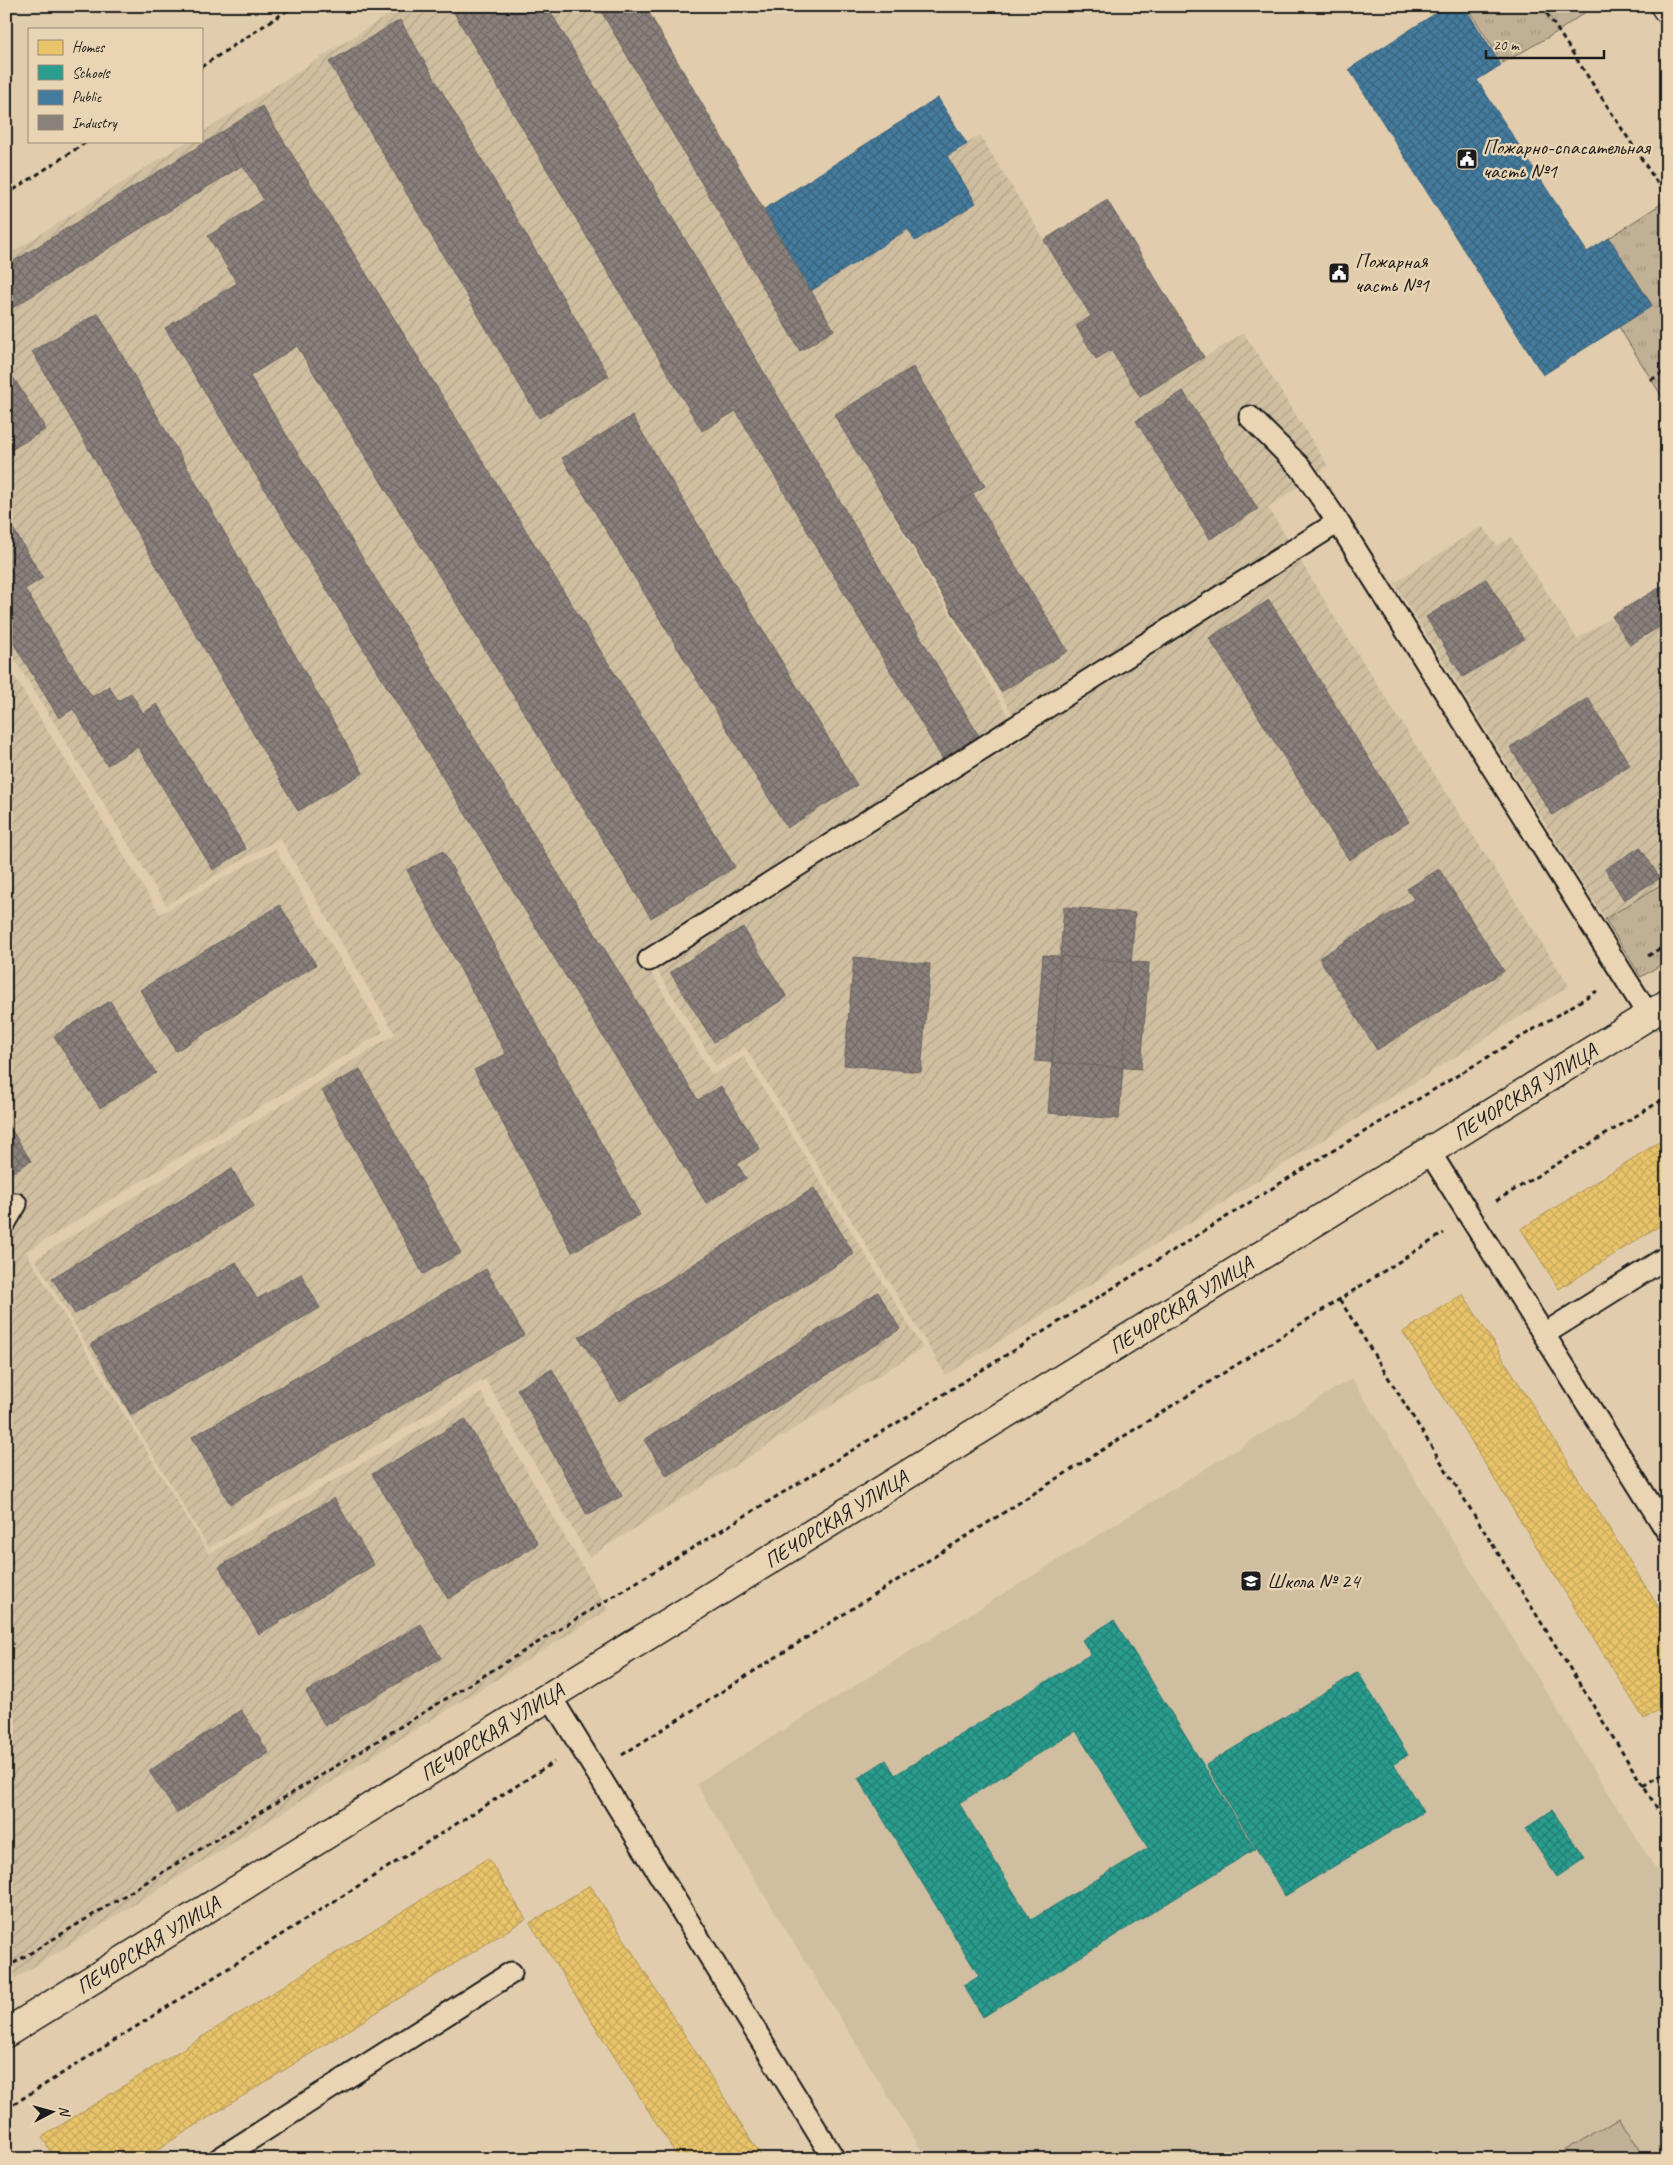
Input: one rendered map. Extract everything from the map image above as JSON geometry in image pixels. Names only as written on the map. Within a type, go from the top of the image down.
[{"type":"street","name":"ПЕЧОРСКАЯ УЛИЦА","points":[[6,2033],[1658,1010]]},
{"type":"lane","points":[[1250,417],[1301,468],[1338,522],[1622,973],[1658,1010]]},
{"type":"lane","points":[[649,960],[1338,522]]},
{"type":"lane","points":[[1430,1151],[1667,1531]]},
{"type":"lane","points":[[1544,1334],[1667,1257]]},
{"type":"lane","points":[[550,1696],[834,2159]]},
{"type":"lane","points":[[219,2159],[511,1973]]},
{"type":"path","points":[[202,66],[294,6]]},
{"type":"path","points":[[1542,6],[1667,198]]},
{"type":"path","points":[[6,195],[86,142]]},
{"type":"path","points":[[1651,380],[1667,370]]},
{"type":"path","points":[[6,1968],[932,1402],[1312,1164],[1613,981],[1622,973],[1667,944]]},
{"type":"path","points":[[596,1772],[1471,1217],[1667,1097]]},
{"type":"path","points":[[1340,1300],[1667,1824]]},
{"type":"path","points":[[6,2109],[580,1745]]},
{"type":"path","points":[[1643,1786],[1667,1771]]},
{"type":"shaded area","points":[[402,6],[645,6],[763,209],[938,98],[967,144],[980,135],[1091,316],[1076,326],[1096,359],[1111,350],[1140,397],[1244,333],[1328,466],[1268,507],[1335,618],[1569,986],[946,1375],[745,1047],[716,1066],[656,969],[1026,737],[856,451],[1011,721],[642,957],[712,1075],[744,1057],[923,1348],[589,1557],[485,1379],[209,1548],[35,1259],[395,1034],[280,838],[166,905],[6,645],[6,256],[186,142],[202,142],[202,132]]},
{"type":"shaded area","points":[[1482,526],[1497,546],[1511,537],[1577,639],[1667,583],[1667,881],[1605,919],[1394,583]]},
{"type":"shaded area","points":[[6,663],[160,914],[275,849],[383,1032],[26,1252],[209,1554],[481,1393],[608,1610],[6,1984]]},
{"type":"shaded area","name":"Школа № 24","points":[[1352,1378],[1667,1887],[1667,2159],[927,2159],[696,1784]]},
{"type":"green space","points":[[1466,6],[1594,6],[1557,32],[1503,63]]},
{"type":"green space","points":[[1667,200],[1667,405],[1619,327],[1652,305],[1609,238]]},
{"type":"green space","points":[[1667,881],[1667,961],[1641,977],[1605,919]]},
{"type":"green space","points":[[1619,2118],[1644,2159],[1551,2159]]},
{"type":"building: Homes","points":[[1667,1137],[1667,1221],[1559,1289],[1521,1229]]},
{"type":"building: Homes","points":[[1463,1294],[1667,1621],[1667,1705],[1644,1719],[1403,1332]]},
{"type":"building: Homes","points":[[488,1858],[526,1919],[142,2159],[55,2159],[42,2137]]},
{"type":"building: Homes","points":[[590,1885],[763,2159],[679,2159],[530,1923]]},
{"type":"building: Schools","points":[[1114,1620],[1255,1849],[983,2017],[964,1986],[979,1976],[858,1778],[886,1760],[895,1775],[1091,1654],[1082,1640]],"holes":[[[1076,1731],[1148,1848],[1031,1920],[959,1803]]]},
{"type":"building: Schools","points":[[1358,1672],[1408,1755],[1394,1764],[1423,1812],[1285,1896],[1206,1765]]},
{"type":"building: Schools","points":[[1552,1810],[1585,1858],[1557,1877],[1525,1829]]},
{"type":"building: Public","name":"Пожарно-спасательная часть №1","points":[[1447,6],[1464,6],[1501,65],[1477,80],[1587,252],[1609,238],[1652,306],[1543,375],[1349,69]]},
{"type":"building: Public","points":[[938,98],[967,144],[947,156],[976,203],[915,241],[908,229],[811,291],[763,210]]},
{"type":"building: Industry","points":[[450,6],[547,6],[979,736],[942,758],[736,411],[702,431]]},
{"type":"building: Industry","points":[[598,6],[645,6],[834,330],[800,351]]},
{"type":"building: Industry","points":[[400,20],[609,376],[539,418],[329,62]]},
{"type":"building: Industry","points":[[262,106],[735,867],[651,918],[297,346],[250,376],[698,1100],[721,1086],[760,1149],[737,1164],[746,1178],[706,1203],[165,328],[237,283],[208,236],[264,200],[222,132]]},
{"type":"building: Industry","points":[[222,132],[243,165],[6,312],[6,266]]},
{"type":"building: Industry","points":[[1107,200],[1204,357],[1140,397],[1111,350],[1096,359],[1076,326],[1091,316],[1044,240]]},
{"type":"building: Industry","points":[[98,313],[363,773],[298,811],[32,351]]},
{"type":"building: Industry","points":[[6,366],[46,429],[6,453]]},
{"type":"building: Industry","points":[[913,367],[985,486],[906,534],[834,415]]},
{"type":"building: Industry","points":[[1183,391],[1258,509],[1210,539],[1136,421]]},
{"type":"building: Industry","points":[[632,416],[857,785],[787,828],[562,458]]},
{"type":"building: Industry","points":[[973,494],[1030,590],[963,631],[906,534]]},
{"type":"building: Industry","points":[[6,517],[43,578],[25,589],[92,697],[109,686],[118,701],[131,693],[143,713],[157,704],[246,849],[213,870],[138,747],[107,765],[73,709],[59,718],[6,631]]},
{"type":"building: Industry","points":[[1486,579],[1524,639],[1463,677],[1426,617]]},
{"type":"building: Industry","points":[[1662,586],[1667,594],[1667,622],[1630,645],[1612,616]]},
{"type":"building: Industry","points":[[1030,590],[1068,651],[1001,692],[963,631]]},
{"type":"building: Industry","points":[[1269,600],[1409,822],[1349,860],[1209,638]]},
{"type":"building: Industry","points":[[1588,698],[1630,765],[1552,815],[1510,747]]},
{"type":"building: Industry","points":[[1640,847],[1660,878],[1624,900],[1605,869]]},
{"type":"building: Industry","points":[[443,851],[640,1215],[572,1252],[474,1070],[506,1054],[407,870]]},
{"type":"building: Industry","points":[[1439,869],[1504,971],[1377,1050],[1319,958],[1414,899],[1407,889]]},
{"type":"building: Industry","points":[[280,905],[316,965],[176,1051],[140,990]]},
{"type":"building: Industry","points":[[1064,907],[1135,913],[1119,1119],[1048,1113]]},
{"type":"building: Industry","points":[[743,927],[787,997],[714,1042],[670,972]]},
{"type":"building: Industry","points":[[1043,955],[1149,963],[1141,1069],[1035,1061]]},
{"type":"building: Industry","points":[[854,957],[930,964],[921,1072],[844,1065]]},
{"type":"building: Industry","points":[[110,1001],[156,1073],[100,1108],[54,1036]]},
{"type":"building: Industry","points":[[360,1069],[461,1253],[423,1274],[322,1090]]},
{"type":"building: Industry","points":[[6,1121],[31,1161],[6,1176]]},
{"type":"building: Industry","points":[[232,1169],[254,1206],[75,1314],[52,1278]]},
{"type":"building: Industry","points":[[814,1188],[854,1254],[620,1401],[579,1337]]},
{"type":"building: Industry","points":[[236,1262],[257,1299],[301,1274],[320,1308],[131,1415],[91,1344]]},
{"type":"building: Industry","points":[[486,1269],[524,1335],[230,1504],[192,1437]]},
{"type":"building: Industry","points":[[878,1292],[900,1329],[667,1476],[644,1440]]},
{"type":"building: Industry","points":[[552,1369],[622,1496],[587,1515],[517,1389]]},
{"type":"building: Industry","points":[[465,1419],[538,1544],[448,1599],[372,1474]]},
{"type":"building: Industry","points":[[334,1498],[374,1565],[259,1634],[219,1567]]},
{"type":"building: Industry","points":[[421,1624],[441,1658],[325,1726],[306,1692]]},
{"type":"building: Industry","points":[[6,1633],[14,1644],[6,1650]]},
{"type":"building: Industry","points":[[241,1710],[269,1753],[177,1813],[149,1771]]},
{"type":"place","name":"Пожарно-спасательная часть №1","points":[[1467,159]]},
{"type":"place","name":"Пожарная часть №1","points":[[1339,273]]},
{"type":"place","name":"Школа № 24","points":[[1251,1581]]}]
